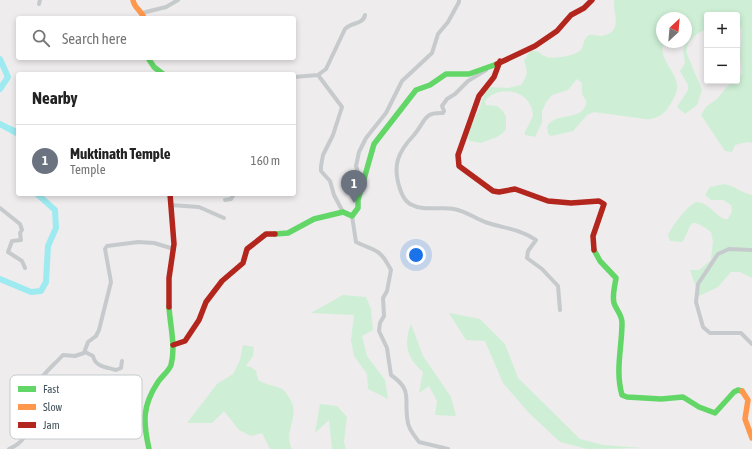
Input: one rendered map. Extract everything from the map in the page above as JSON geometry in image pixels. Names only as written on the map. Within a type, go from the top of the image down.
[{"type":"street","points":[[133,0],[136,8],[143,15],[166,7],[178,0]]},
{"type":"street","points":[[362,184],[356,166],[359,152],[366,138],[386,113],[402,81],[432,53],[438,34],[448,22],[459,0]]},
{"type":"street","points":[[560,310],[558,286],[542,269],[527,258],[528,251],[536,240],[529,235],[496,226],[454,209],[421,208],[414,206],[405,200],[396,176],[401,150],[422,126],[428,115],[431,113],[442,113],[444,110],[442,106],[447,99],[455,94],[468,81],[490,67],[551,37],[571,15],[584,8],[592,0]]},
{"type":"street","points":[[296,77],[318,75],[326,69],[345,28],[349,24],[363,20],[365,15]]},
{"type":"street","points":[[149,60],[154,67],[160,72]]},
{"type":"street","points":[[500,61],[494,77],[479,96],[458,155],[459,166],[493,191],[500,192],[515,189],[548,201],[571,203],[598,201],[604,204],[594,232],[594,252],[616,278],[614,303],[620,312],[622,322],[619,358],[620,388],[622,394],[627,397],[661,399],[683,397],[699,407],[715,413],[734,392],[738,390],[744,392],[748,400],[745,419],[752,438]]},
{"type":"street","points":[[448,449],[419,442],[408,424],[406,389],[402,383],[391,375],[387,348],[379,331],[380,323],[384,316],[383,298],[387,291],[390,270],[378,251],[373,247],[356,242],[352,216],[358,208],[358,200],[362,184],[374,144],[412,94],[416,90],[430,86],[446,74],[469,74],[490,67]]},
{"type":"street","points":[[318,75],[342,107],[333,135],[323,155],[320,166],[321,171],[330,181],[334,195],[343,212]]},
{"type":"street","points":[[149,449],[144,425],[145,409],[158,380],[170,367],[173,360],[173,345],[168,316],[168,294],[174,249],[170,196]]},
{"type":"street","points":[[225,200],[231,199],[233,196]]},
{"type":"street","points":[[170,204],[199,207],[224,218]]},
{"type":"street","points":[[0,208],[20,224],[22,230],[20,233],[21,240],[12,241],[8,252],[22,261],[25,268]]},
{"type":"street","points":[[173,345],[185,341],[199,320],[206,302],[222,281],[243,263],[247,249],[252,244],[266,234],[288,233],[314,219],[343,212],[352,216]]},
{"type":"street","points":[[45,375],[63,355],[80,356],[85,352],[88,342],[96,336],[99,330],[108,299],[111,282],[105,249],[107,246],[138,242],[154,243],[174,249]]},
{"type":"street","points":[[752,250],[728,249],[718,254],[698,284],[696,292],[696,302],[703,327],[710,333],[741,333],[752,344]]},
{"type":"street","points":[[85,352],[93,356],[95,362],[100,365],[116,370],[121,368],[122,361]]},
{"type":"street","points":[[9,449],[21,439]]},
{"type":"green space","points":[[614,0],[752,0],[752,143],[747,142],[735,145],[732,152],[725,151],[701,115],[706,107],[717,99],[730,84],[740,84],[740,76],[742,74],[740,55],[742,30],[740,27],[740,12],[704,12],[704,30],[692,38],[692,12],[656,12],[656,48],[663,48],[664,58],[676,79],[677,91],[668,108],[655,118],[645,119],[594,112],[587,115],[573,131],[551,136],[548,134],[547,127],[551,122],[562,117],[579,113],[583,110],[586,104],[586,100],[582,93],[582,83],[577,79],[568,90],[552,95],[547,101],[542,111],[542,122],[535,137],[525,135],[533,116],[532,107],[522,96],[514,92],[506,91],[491,95],[485,101],[486,105],[497,106],[503,111],[506,117],[506,129],[497,137],[481,143],[470,141],[467,137],[468,133],[480,107],[484,94],[489,87],[508,88],[521,85],[527,73],[524,61],[530,51],[536,51],[550,58],[567,56],[580,51],[585,39],[589,35],[601,36],[613,31],[616,22]]},
{"type":"green space","points":[[684,48],[687,48],[687,54],[702,90],[697,105],[685,114],[677,107],[688,90],[688,85],[680,71],[685,63]]},
{"type":"green space","points":[[724,184],[752,195],[752,278],[740,272],[731,272],[718,287],[699,296],[690,270],[699,270],[711,260],[713,241],[711,232],[703,226],[693,223],[682,242],[670,241],[668,235],[680,217],[692,204],[696,202],[706,205],[724,219],[728,219],[732,211],[731,205],[723,200],[711,200],[705,195],[710,187]]},
{"type":"green space","points":[[343,295],[366,297],[371,309],[373,330],[362,336],[367,356],[385,380],[388,399],[368,389],[367,374],[354,356],[351,340],[354,315],[311,313]]},
{"type":"green space","points":[[449,313],[480,319],[505,344],[518,378],[580,439],[603,445],[643,448],[587,449],[560,442],[529,413],[503,383],[485,341],[466,340]]},
{"type":"green space","points":[[411,324],[423,356],[451,397],[456,416],[435,415],[437,401],[429,386],[419,393],[423,372],[413,361],[408,350],[407,338]]},
{"type":"green space","points":[[243,345],[254,347],[253,356],[246,366],[251,367],[256,371],[258,380],[283,389],[292,403],[294,410],[289,435],[292,449],[270,449],[262,433],[251,436],[239,430],[224,411],[212,423],[187,423],[217,384],[233,374],[240,360]]},
{"type":"green space","points":[[320,404],[337,406],[347,417],[344,442],[346,449],[332,449],[329,420],[315,433]]},
{"type":"waterway","points":[[0,59],[6,71],[5,81],[0,88]]},
{"type":"waterway","points":[[0,59],[8,77],[0,89]]},
{"type":"waterway","points":[[0,123],[16,130]]},
{"type":"waterway","points":[[0,124],[16,133]]},
{"type":"waterway","points":[[0,279],[31,292],[41,291],[46,282],[48,246],[56,228],[55,210],[39,196]]},
{"type":"traffic: fast","points":[[149,60],[154,67],[160,72]]},
{"type":"traffic: fast","points":[[275,234],[288,233],[314,219],[343,212],[352,216],[358,208],[358,200],[374,144],[416,90],[430,85],[446,74],[469,74],[497,64]]},
{"type":"traffic: fast","points":[[594,250],[600,261],[616,278],[613,300],[621,317],[622,323],[619,368],[622,395],[627,397],[661,399],[683,397],[699,407],[715,413],[734,392],[738,390],[742,391]]},
{"type":"traffic: fast","points":[[149,449],[145,414],[153,391],[171,365],[173,351],[169,307]]},
{"type":"traffic: slow","points":[[133,0],[143,16]]},
{"type":"traffic: slow","points":[[742,391],[748,400],[745,419],[752,438]]},
{"type":"traffic: jam","points":[[497,64],[535,46],[557,31],[571,15],[584,8],[592,0]]},
{"type":"traffic: jam","points":[[500,61],[494,77],[479,96],[458,155],[459,166],[493,191],[499,192],[515,189],[548,201],[571,203],[599,201],[604,204],[593,236],[594,250]]},
{"type":"traffic: jam","points":[[169,307],[169,278],[174,244],[170,196]]},
{"type":"traffic: jam","points":[[173,345],[185,341],[199,320],[206,302],[222,281],[243,263],[247,249],[266,234],[275,234]]},
{"type":"place","name":"Muktinath Temple","points":[[354,203]]}]
